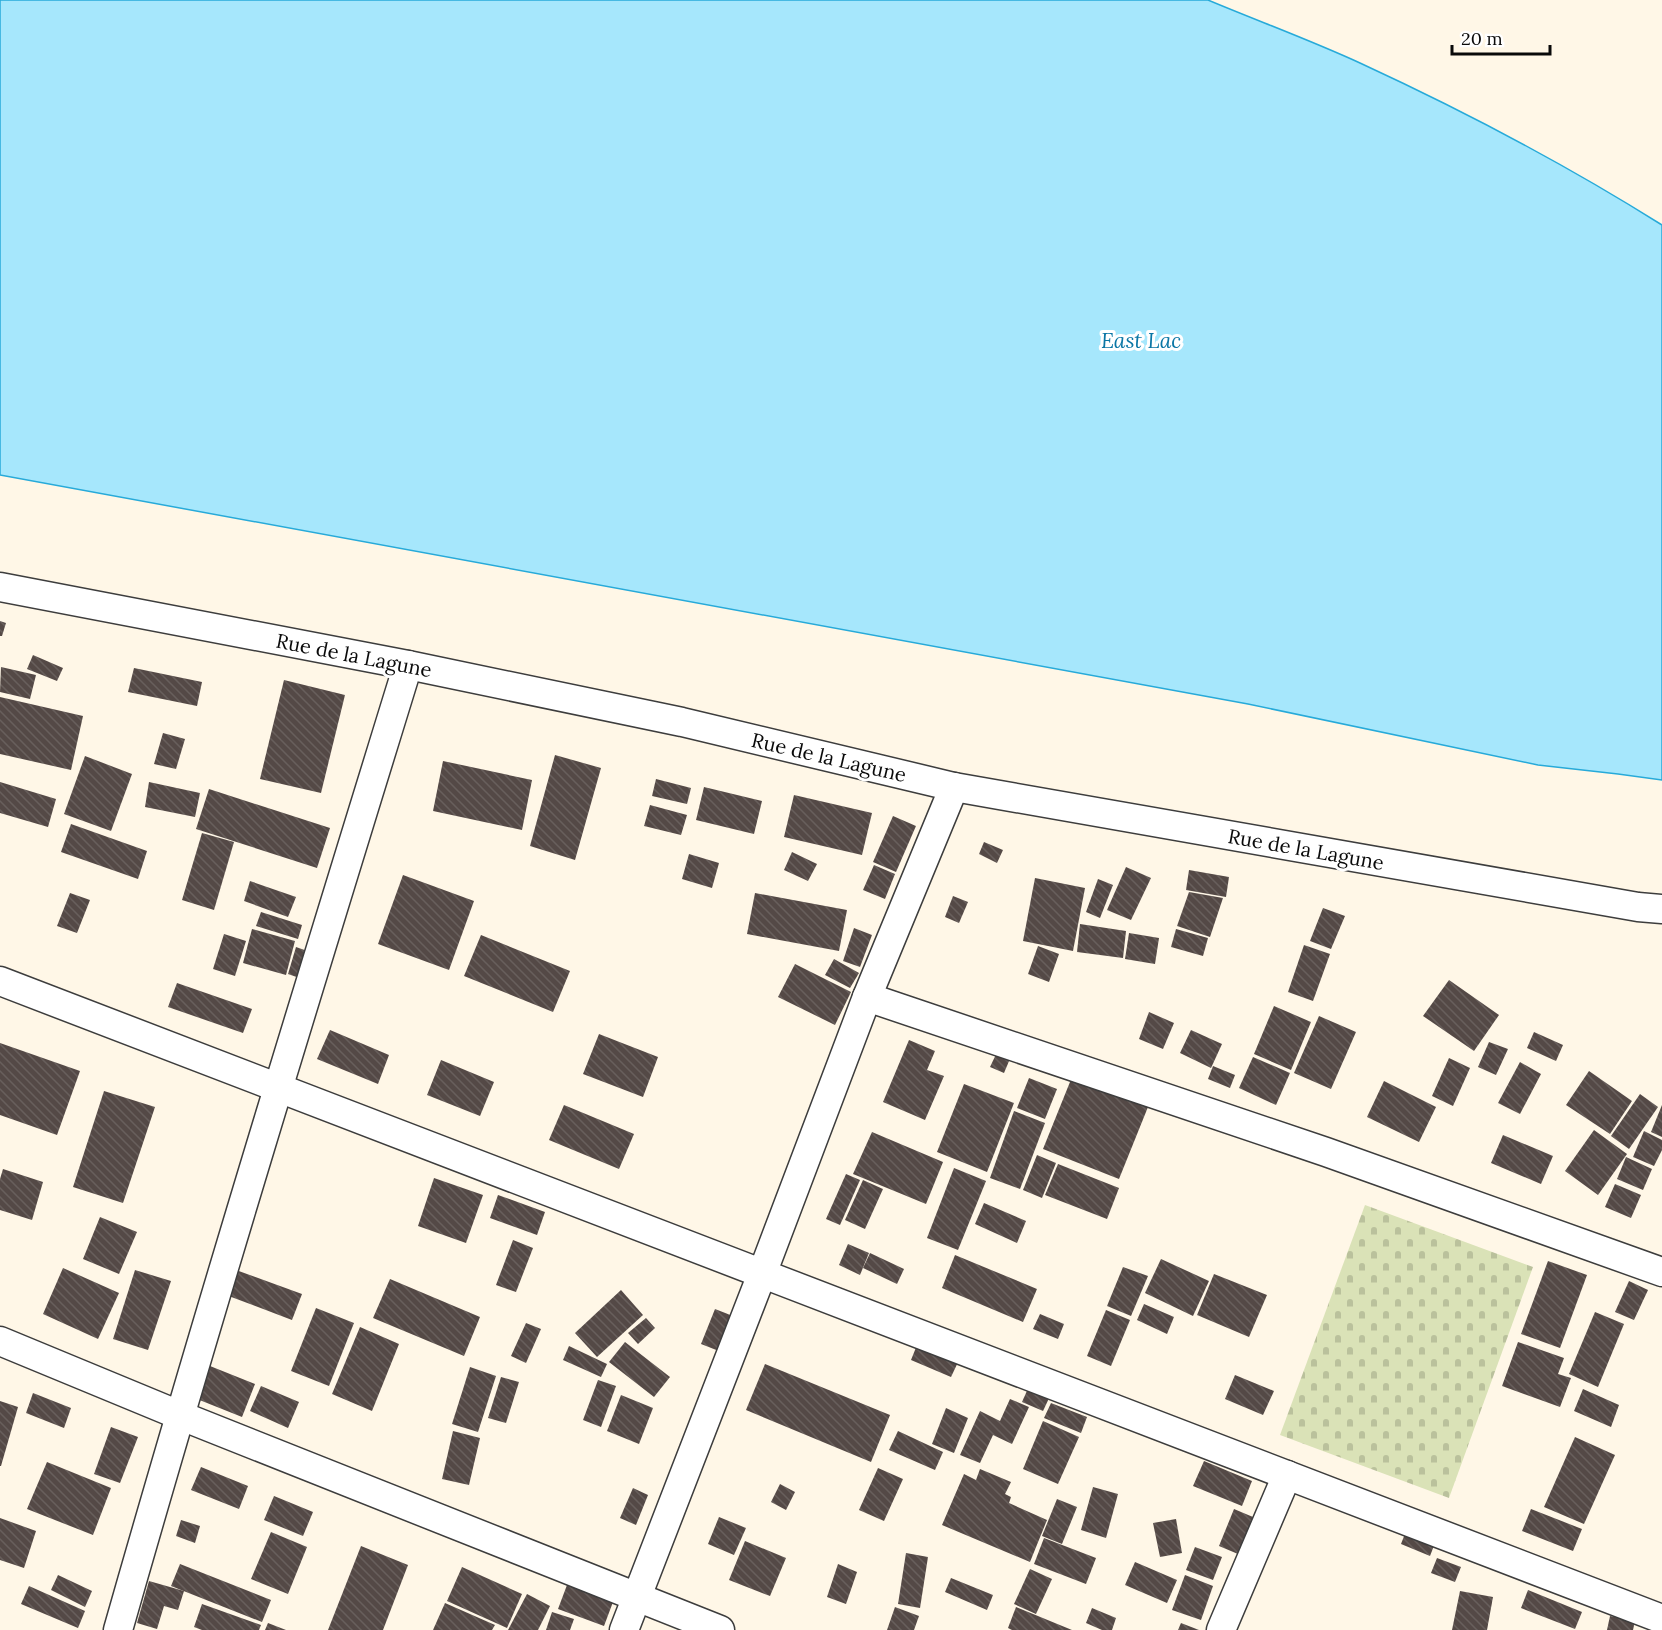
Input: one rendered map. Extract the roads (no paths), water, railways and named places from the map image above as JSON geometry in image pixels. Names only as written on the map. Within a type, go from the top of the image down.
[{"type":"street","name":"Rue de la Lagune","points":[[0,587],[408,665],[682,722],[954,787],[1638,907],[1662,909]]},
{"type":"street","points":[[118,1630],[179,1415],[408,665]]},
{"type":"street","points":[[624,1630],[867,997],[954,787]]},
{"type":"street","points":[[0,981],[1662,1619]]},
{"type":"street","points":[[867,997],[1326,1152],[1662,1272]]},
{"type":"street","points":[[0,1341],[179,1415],[720,1630]]},
{"type":"street","points":[[1221,1630],[1287,1475]]},
{"type":"water","name":"East Lac","points":[[0,0],[1208,0],[1360,63],[1514,139],[1662,225],[1662,780],[1538,765],[1248,704],[0,475]]}]
